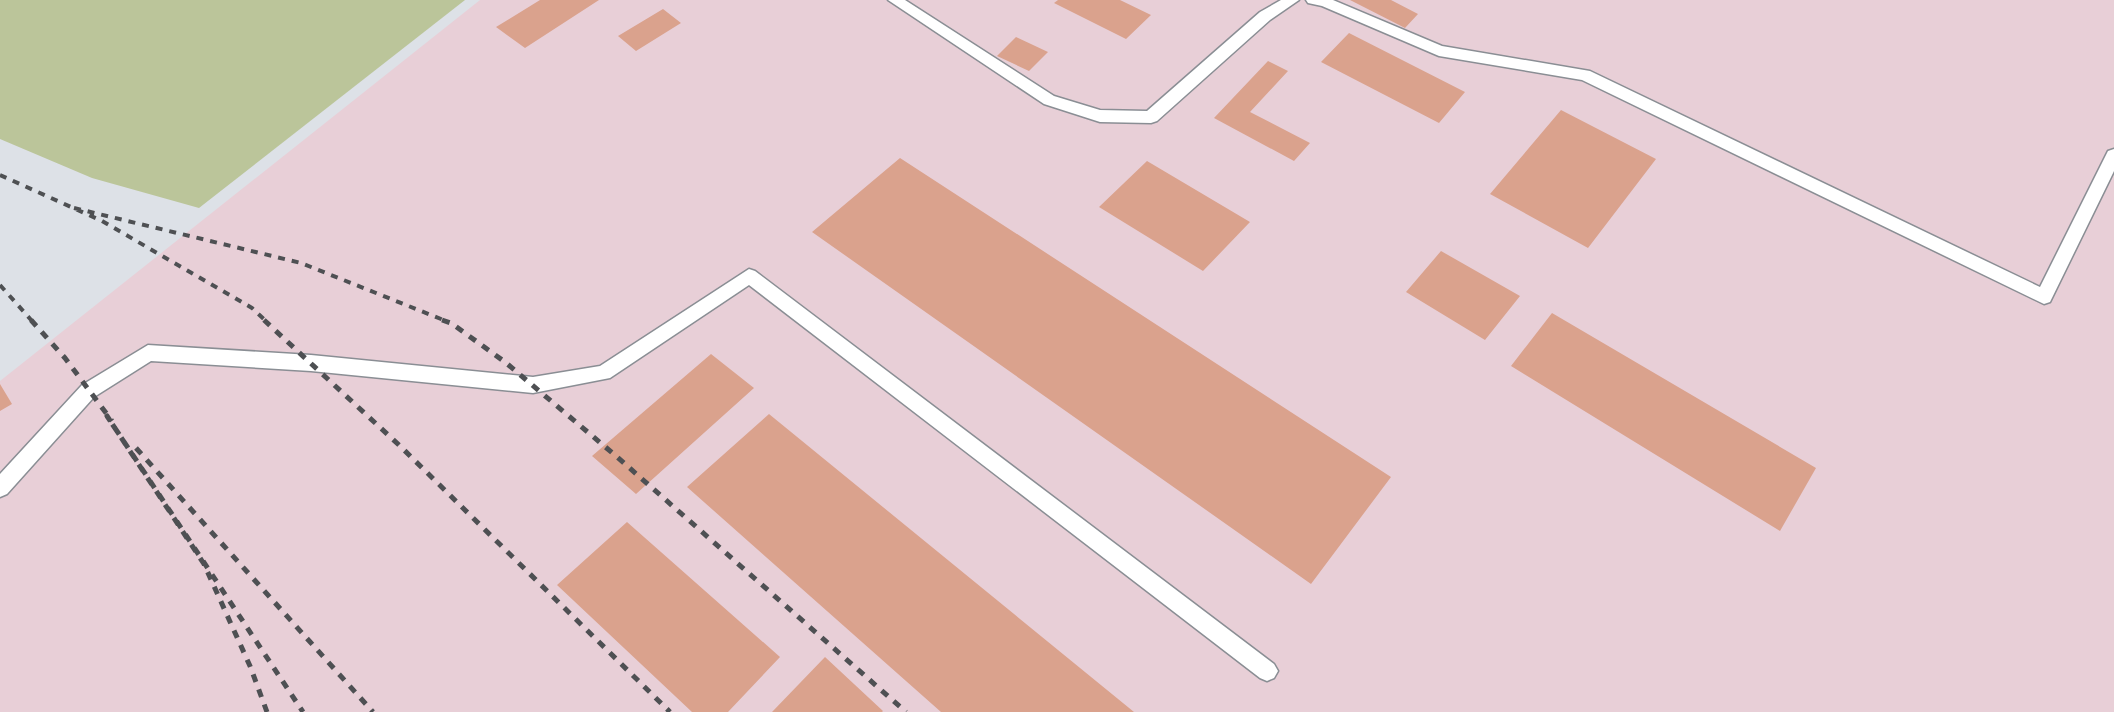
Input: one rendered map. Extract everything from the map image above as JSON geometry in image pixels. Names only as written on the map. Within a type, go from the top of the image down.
[{"type":"lane","points":[[895,0],[1049,100],[1100,116],[1151,117],[1265,16],[1293,0]]},
{"type":"lane","points":[[1313,0],[1325,2],[1439,51],[1585,75],[2044,297],[2114,155]]},
{"type":"lane","points":[[0,488],[88,391],[148,353],[311,363],[533,385],[604,373],[749,276],[1267,671]]},
{"type":"shaded area","points":[[480,0],[2114,0],[2114,712],[0,712],[0,381]]},
{"type":"green space","points":[[0,0],[465,0],[199,208],[92,178],[0,139]]},
{"type":"building","points":[[540,0],[599,0],[525,48],[496,27]]},
{"type":"building","points":[[1058,0],[1120,0],[1151,15],[1126,39],[1054,3]]},
{"type":"building","points":[[1350,0],[1391,0],[1418,14],[1405,28]]},
{"type":"building","points":[[663,9],[681,23],[636,51],[618,36]]},
{"type":"building","points":[[1349,33],[1465,92],[1439,123],[1321,62]]},
{"type":"building","points":[[1016,37],[1048,52],[1029,71],[997,56]]},
{"type":"building","points":[[1268,61],[1288,71],[1250,112],[1310,143],[1294,161],[1214,118]]},
{"type":"building","points":[[1561,110],[1656,159],[1588,248],[1490,194]]},
{"type":"building","points":[[900,158],[1391,477],[1311,584],[812,232]]},
{"type":"building","points":[[1147,161],[1250,222],[1203,271],[1099,207]]},
{"type":"building","points":[[1441,251],[1520,296],[1485,340],[1406,292]]},
{"type":"building","points":[[1552,313],[1816,468],[1780,531],[1511,366]]},
{"type":"building","points":[[711,354],[754,388],[636,494],[592,456]]},
{"type":"building","points":[[0,384],[12,404],[0,411]]},
{"type":"building","points":[[769,414],[1134,712],[941,712],[687,487]]},
{"type":"building","points":[[627,522],[780,657],[728,712],[692,712],[557,585]]},
{"type":"building","points":[[825,657],[883,711],[772,712]]},
{"type":"railway","points":[[0,175],[102,221],[252,308],[266,321]]},
{"type":"railway","points":[[74,208],[301,263],[446,321]]},
{"type":"railway","points":[[0,285],[32,321]]},
{"type":"railway","points":[[31,320],[65,358],[112,421]]},
{"type":"railway","points":[[264,320],[399,445],[670,712]]},
{"type":"railway","points":[[442,320],[451,323],[505,362],[616,456],[906,712]]},
{"type":"railway","points":[[267,712],[250,666],[204,564],[107,416],[303,712]]},
{"type":"railway","points":[[136,448],[373,712]]}]
